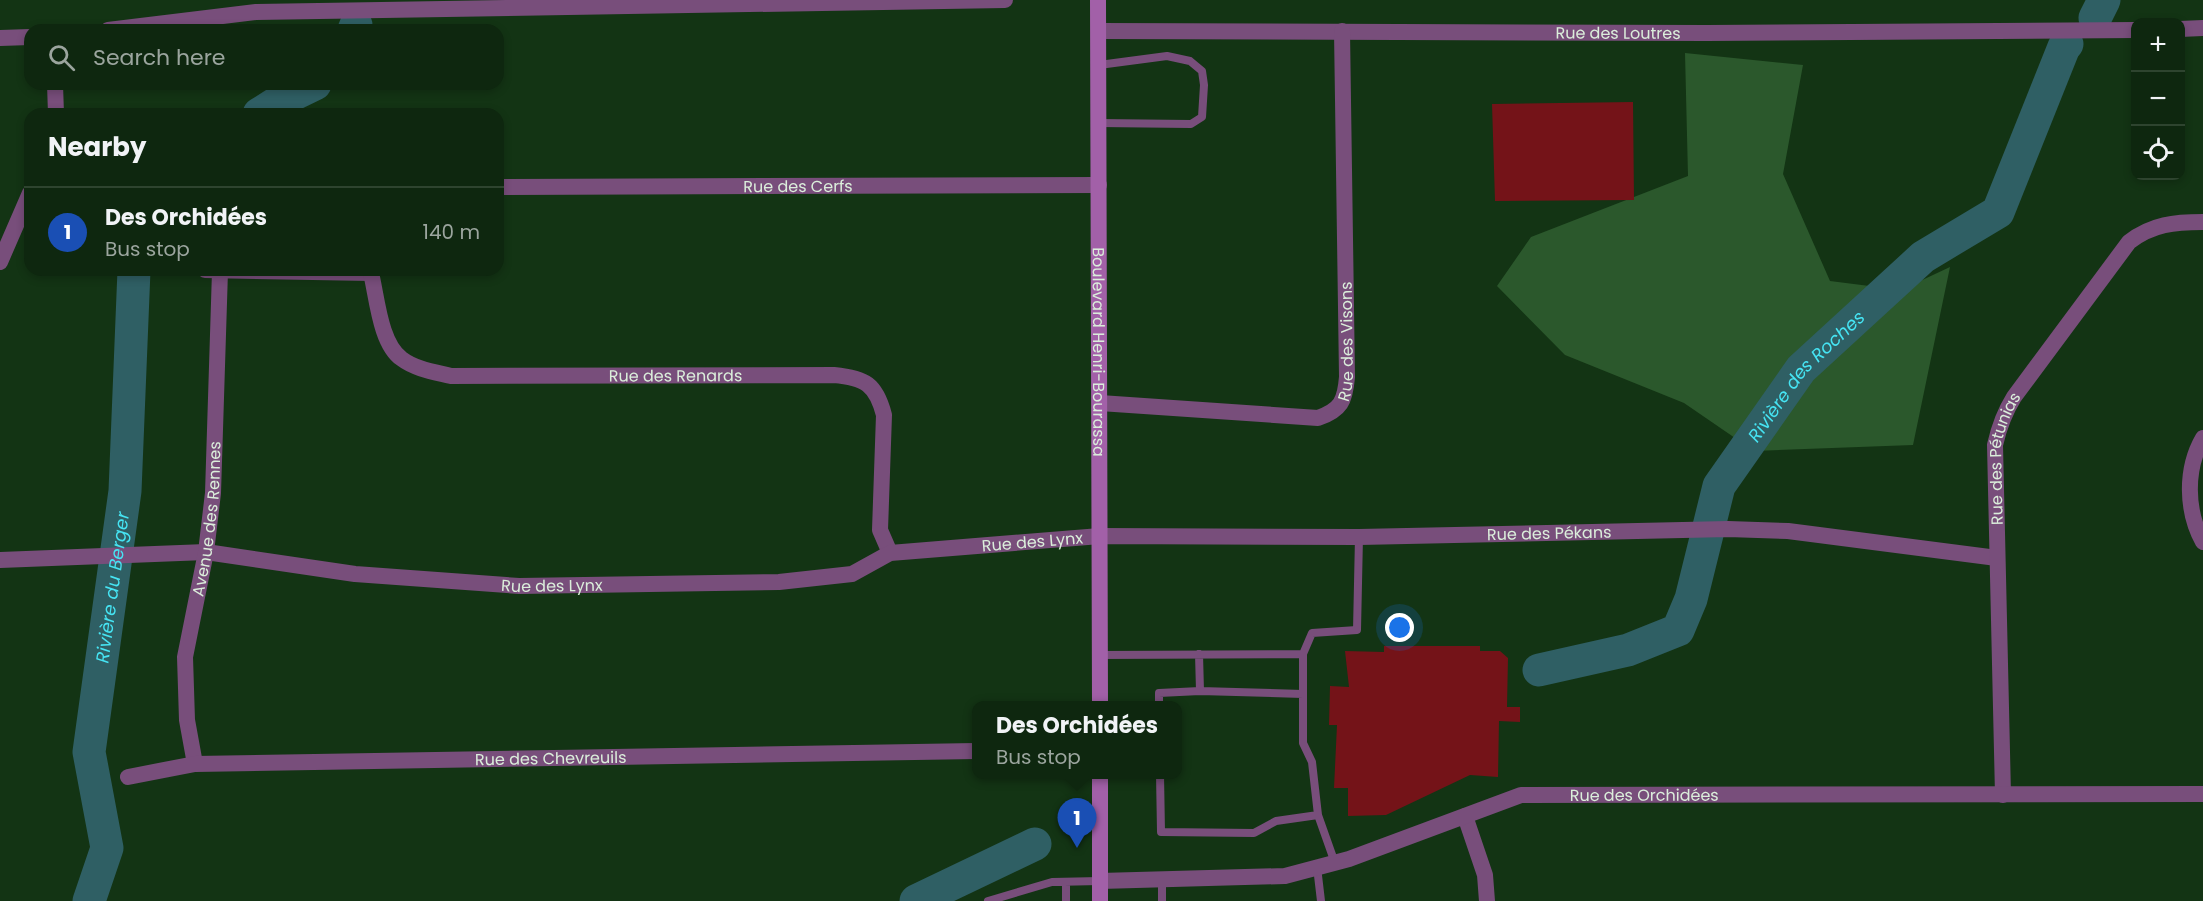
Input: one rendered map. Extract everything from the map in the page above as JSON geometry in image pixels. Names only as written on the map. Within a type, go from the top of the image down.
[{"type":"main road","name":"Boulevard Henri-Bourassa","points":[[1098,0],[1100,701]]},
{"type":"main road","points":[[1100,779],[1100,901]]},
{"type":"street","points":[[145,24],[256,6],[1005,0]]},
{"type":"street","points":[[2185,29],[2203,28]]},
{"type":"street","name":"Rue des Loutres","points":[[1099,31],[1707,33],[2131,30]]},
{"type":"street","name":"Rue des Visons","points":[[1100,404],[1318,418],[1332,413],[1342,403],[1346,392],[1347,377],[1342,31]]},
{"type":"street","points":[[0,38],[24,37]]},
{"type":"street","points":[[55,90],[56,108]]},
{"type":"street","name":"Rue des Cerfs","points":[[504,187],[1099,185]]},
{"type":"street","points":[[0,262],[24,206]]},
{"type":"street","name":"Rue des Pétunias","points":[[2003,795],[1995,445],[2005,411],[2129,242],[2142,232],[2157,225],[2203,222]]},
{"type":"street","name":"Avenue des Rennes","points":[[195,764],[187,720],[185,657],[206,552],[213,493],[220,276]]},
{"type":"street","name":"Rue des Renards","points":[[373,276],[387,341],[401,359],[423,369],[451,376],[834,375],[855,377],[870,385],[879,398],[884,416],[880,530],[890,553]]},
{"type":"street","points":[[2203,438],[2192,473],[2189,500],[2196,530],[2203,542]]},
{"type":"street","name":"Rue des Pékans","points":[[1100,536],[1359,537],[1695,530],[1788,531],[1997,558]]},
{"type":"street","name":"Rue des Lynx","points":[[0,560],[206,552],[355,574],[519,586],[779,582],[852,574],[890,553],[1100,536]]},
{"type":"street","name":"Rue des Chevreuils","points":[[128,777],[195,764],[972,751]]},
{"type":"street","name":"Rue des Orchidées","points":[[1100,881],[1285,876],[1335,863],[1521,795],[2203,794]]},
{"type":"street","points":[[1465,816],[1485,875],[1487,901]]},
{"type":"lane","points":[[1099,65],[1167,56],[1190,61],[1202,71],[1204,85],[1202,117],[1191,124],[1099,123]]},
{"type":"lane","points":[[1335,863],[1318,815],[1312,762],[1303,743],[1303,654],[1312,633],[1357,630],[1359,537]]},
{"type":"lane","points":[[1199,654],[1200,691]]},
{"type":"lane","points":[[1100,655],[1303,654]]},
{"type":"lane","points":[[1159,701],[1159,693],[1200,691],[1303,694]]},
{"type":"lane","points":[[1160,779],[1161,832],[1254,833],[1276,821],[1318,815]]},
{"type":"lane","points":[[1317,867],[1321,901]]},
{"type":"lane","points":[[1162,879],[1162,901]]},
{"type":"lane","points":[[988,901],[1052,882],[1100,881]]},
{"type":"lane","points":[[1066,882],[1066,901]]},
{"type":"green space","points":[[1685,53],[1803,65],[1783,174],[1830,281],[1901,290],[1950,267],[1913,445],[1754,451],[1684,403],[1565,355],[1497,286],[1531,237],[1688,176]]},
{"type":"building","points":[[1633,102],[1634,200],[1495,201],[1492,104]]},
{"type":"building","points":[[1384,646],[1480,646],[1480,651],[1500,651],[1508,658],[1507,707],[1520,707],[1520,722],[1499,721],[1498,777],[1470,775],[1386,815],[1348,816],[1348,788],[1334,788],[1337,725],[1329,725],[1330,686],[1349,687],[1345,651],[1384,652]]},
{"type":"waterway","name":"Rivière des Roches","points":[[2095,18],[2104,0]]},
{"type":"waterway","name":"Rivière des Roches","points":[[1539,670],[1628,650],[1678,630],[1691,599],[1719,486],[1801,369],[1923,257],[1998,212],[2067,44]]},
{"type":"waterway","name":"Rivière du Berger","points":[[268,108],[303,90]]},
{"type":"waterway","name":"Rivière du Berger","points":[[89,901],[107,848],[89,752],[125,491],[134,276]]},
{"type":"waterway","name":"Rivière des Roches","points":[[916,901],[1035,844]]},
{"type":"place","name":"Des Orchidées","points":[[1077,848]]}]
